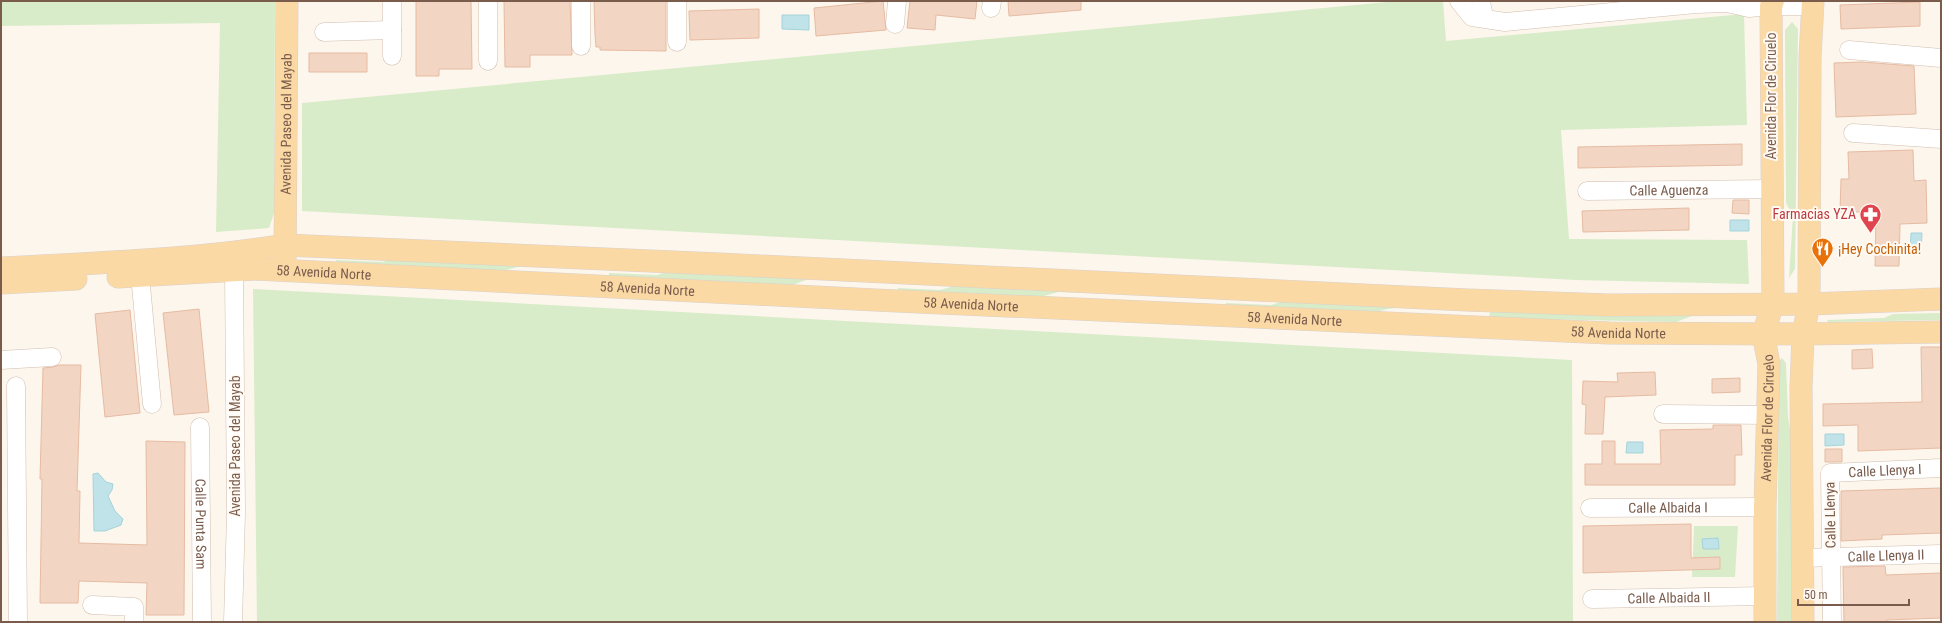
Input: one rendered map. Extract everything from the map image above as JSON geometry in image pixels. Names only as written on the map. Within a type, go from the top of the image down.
[{"type":"main road","name":"Avenida Paseo del Mayab","points":[[285,270],[288,1]]},
{"type":"main road","name":"Avenida Flor de Ciruelo","points":[[1765,622],[1756,597],[1756,507],[1767,415],[1769,364],[1763,334],[1773,304],[1762,189],[1772,3]]},
{"type":"main road","points":[[1803,622],[1817,557],[1803,334],[1809,304],[1812,3]]},
{"type":"main road","name":"58 Avenida Norte","points":[[1,268],[137,260],[258,249],[285,245],[1467,300],[1608,305],[1809,304],[1941,299]]},
{"type":"main road","points":[[588,287],[590,260]]},
{"type":"main road","name":"58 Avenida Norte","points":[[1,284],[234,270],[285,270],[588,287],[1609,333],[1803,334],[1941,332]]},
{"type":"main road","points":[[875,300],[877,272]]},
{"type":"main road","points":[[1162,285],[1163,313]]},
{"type":"main road","points":[[1466,327],[1467,300]]},
{"type":"street","points":[[392,1],[392,56]]},
{"type":"street","points":[[488,1],[488,61]]},
{"type":"street","points":[[581,46],[582,1]]},
{"type":"street","points":[[677,1],[677,42]]},
{"type":"street","points":[[895,24],[897,1]]},
{"type":"street","points":[[1459,1],[1472,17],[1483,10],[1504,22],[1698,2],[1727,3],[1749,8],[1772,3],[1812,3]]},
{"type":"street","points":[[324,32],[392,30]]},
{"type":"street","points":[[1849,50],[1941,58]]},
{"type":"street","points":[[1854,133],[1941,139]]},
{"type":"street","name":"Calle Aguenza","points":[[1587,191],[1762,189]]},
{"type":"street","name":"Avenida Paseo del Mayab","points":[[233,622],[236,514],[234,270]]},
{"type":"street","points":[[140,275],[152,404]]},
{"type":"street","points":[[1,360],[52,357]]},
{"type":"street","points":[[16,386],[18,622]]},
{"type":"street","points":[[1663,414],[1767,415]]},
{"type":"street","name":"Calle Punta Sam","points":[[200,427],[202,622]]},
{"type":"street","name":"Calle Llenya I","points":[[1830,473],[1941,468]]},
{"type":"street","name":"Calle Llenya","points":[[1830,473],[1817,557],[1832,622]]},
{"type":"street","name":"Calle Albaida I","points":[[1590,508],[1756,507]]},
{"type":"street","name":"Calle Llenya II","points":[[1817,557],[1941,554]]},
{"type":"street","name":"Calle Albaida II","points":[[1592,600],[1756,597]]},
{"type":"street","points":[[92,605],[134,607],[134,622]]},
{"type":"green space","points":[[1,1],[275,1],[274,213],[269,228],[216,232],[220,23],[1,26]]},
{"type":"green space","points":[[1398,1],[1443,1],[1446,41],[1744,14],[1747,125],[1561,130],[1569,239],[1747,240],[1749,284],[1576,280],[302,211],[302,103]]},
{"type":"green space","points":[[1792,22],[1798,29],[1795,269],[1789,278],[1793,216],[1786,203],[1785,30]]},
{"type":"green space","points":[[398,256],[521,266],[503,271],[336,263],[336,260],[383,262]]},
{"type":"green space","points":[[673,270],[856,280],[856,282],[809,279],[792,285],[609,276],[609,273],[657,275]]},
{"type":"green space","points":[[958,285],[1143,295],[1058,292],[1041,297],[898,291],[898,288],[940,290]]},
{"type":"green space","points":[[253,289],[1572,360],[1573,622],[257,622]]},
{"type":"green space","points":[[1286,300],[1403,307],[1377,312],[1226,306],[1226,303],[1271,305]]},
{"type":"green space","points":[[1490,311],[1747,314],[1692,316],[1676,322],[1489,318]]},
{"type":"green space","points":[[1941,313],[1941,320],[1828,322],[1827,320],[1884,318],[1893,314]]},
{"type":"green space","points":[[1782,358],[1786,363],[1788,417],[1791,435],[1792,622],[1777,622],[1779,361]]},
{"type":"green space","points":[[1694,526],[1738,526],[1735,577],[1692,577]]},
{"type":"water","points":[[782,15],[809,15],[809,30],[782,29]]},
{"type":"water","points":[[1730,220],[1749,220],[1749,231],[1730,231]]},
{"type":"water","points":[[1911,233],[1922,233],[1921,253],[1910,252]]},
{"type":"water","points":[[1825,434],[1844,434],[1844,445],[1825,446]]},
{"type":"water","points":[[1627,442],[1643,442],[1643,453],[1626,453]]},
{"type":"water","points":[[98,473],[106,482],[113,484],[112,490],[108,496],[115,511],[123,519],[121,525],[105,531],[94,531],[93,474]]},
{"type":"water","points":[[1718,538],[1719,549],[1703,549],[1702,539]]},
{"type":"building","points":[[416,1],[471,1],[472,69],[439,69],[439,76],[416,76]]},
{"type":"building","points":[[504,1],[570,1],[572,55],[530,55],[530,67],[505,67]]},
{"type":"building","points":[[594,1],[666,1],[666,51],[600,50],[600,47],[596,47]]},
{"type":"building","points":[[883,1],[886,30],[816,36],[814,8]]},
{"type":"building","points":[[910,1],[977,1],[975,19],[936,15],[935,30],[907,28]]},
{"type":"building","points":[[1008,1],[1081,1],[1081,10],[1009,16]]},
{"type":"building","points":[[1920,2],[1920,26],[1841,29],[1840,5]]},
{"type":"building","points":[[759,9],[759,38],[690,40],[689,11]]},
{"type":"building","points":[[309,53],[367,53],[367,72],[309,72]]},
{"type":"building","points":[[1862,62],[1914,66],[1916,114],[1836,117],[1834,63]]},
{"type":"building","points":[[1742,144],[1742,165],[1578,168],[1578,147]]},
{"type":"building","points":[[1913,150],[1914,181],[1926,180],[1927,223],[1900,224],[1899,266],[1875,266],[1876,212],[1840,212],[1841,179],[1849,179],[1848,152]]},
{"type":"building","points":[[1733,200],[1749,200],[1749,214],[1732,213]]},
{"type":"building","points":[[1689,208],[1689,230],[1583,232],[1582,211]]},
{"type":"building","points":[[199,309],[209,412],[174,415],[163,313]]},
{"type":"building","points":[[130,310],[140,413],[105,417],[95,314]]},
{"type":"building","points":[[1921,347],[1941,347],[1941,448],[1858,451],[1858,425],[1823,426],[1823,404],[1922,402]]},
{"type":"building","points":[[1872,349],[1873,368],[1852,369],[1852,350]]},
{"type":"building","points":[[59,365],[81,365],[77,491],[80,491],[79,543],[147,545],[146,441],[185,442],[184,615],[146,615],[147,583],[79,581],[78,603],[40,603],[42,479],[40,479],[43,368]]},
{"type":"building","points":[[1655,372],[1656,395],[1605,397],[1603,434],[1585,434],[1586,405],[1582,404],[1583,381],[1618,382],[1617,373]]},
{"type":"building","points":[[1740,378],[1740,392],[1712,393],[1712,379]]},
{"type":"building","points":[[1713,425],[1741,425],[1742,455],[1735,455],[1735,485],[1585,485],[1585,464],[1602,464],[1602,441],[1615,441],[1615,464],[1661,464],[1660,430],[1713,429]]},
{"type":"building","points":[[1825,449],[1842,449],[1842,462],[1825,462]]},
{"type":"building","points":[[1941,488],[1941,533],[1882,535],[1882,539],[1841,541],[1841,491]]},
{"type":"building","points":[[1691,524],[1691,558],[1720,557],[1720,569],[1583,573],[1583,526]]},
{"type":"building","points":[[1885,566],[1886,575],[1941,573],[1941,618],[1886,620],[1886,622],[1844,622],[1843,567]]},
{"type":"place","name":"Farmacias YZA","points":[[1871,234]]},
{"type":"place","name":"¡Hey Cochinita!","points":[[1822,268]]}]
